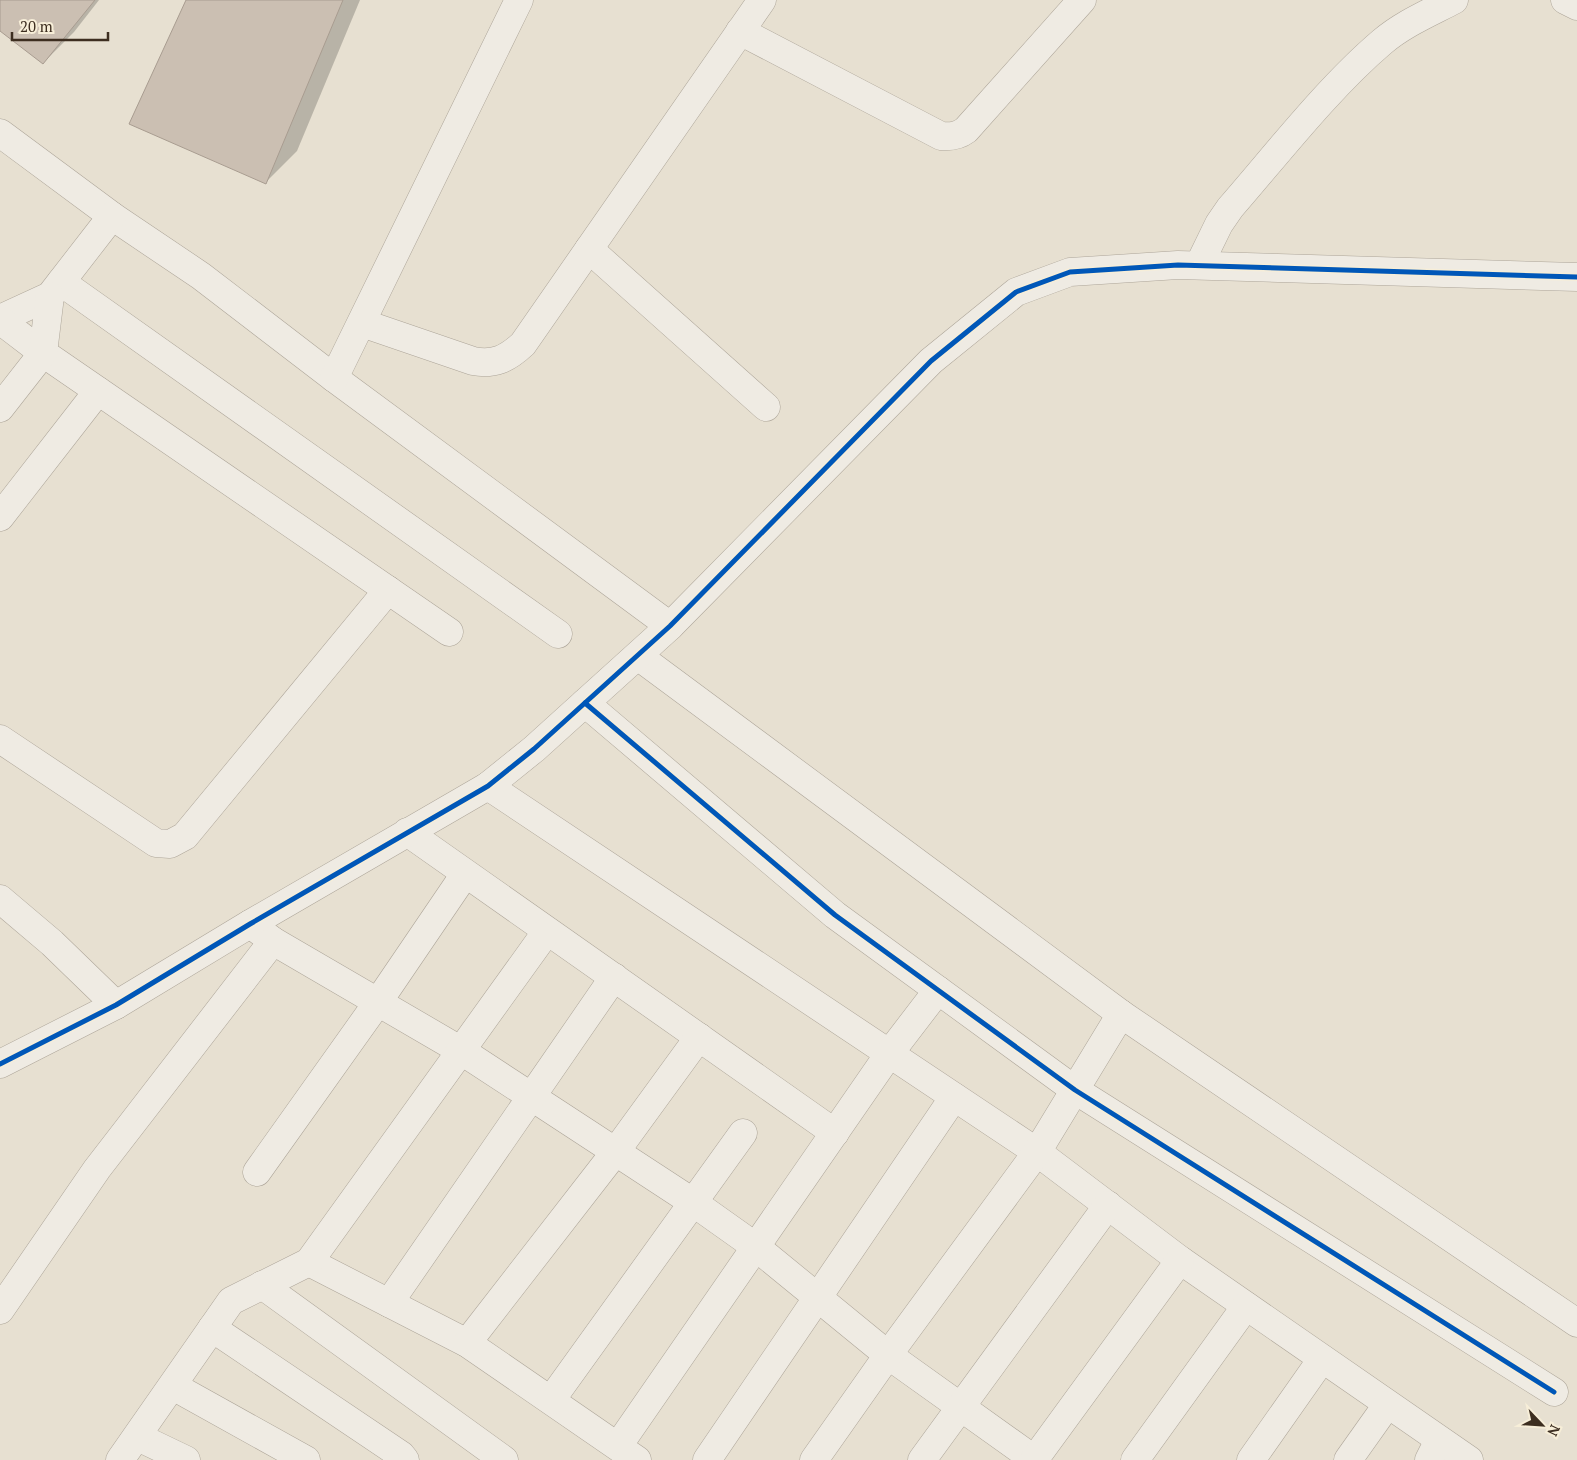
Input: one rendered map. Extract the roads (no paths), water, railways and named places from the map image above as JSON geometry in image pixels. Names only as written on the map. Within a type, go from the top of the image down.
[{"type":"street","points":[[334,378],[519,0]]},
{"type":"street","points":[[362,323],[473,361],[487,364],[500,361],[522,344],[762,0]]},
{"type":"street","points":[[740,31],[941,136],[949,137],[966,130],[1082,0]]},
{"type":"street","points":[[1200,266],[1219,224],[1230,208],[1341,83],[1382,42],[1409,24],[1454,0]]},
{"type":"street","points":[[1565,0],[1577,6]]},
{"type":"street","points":[[0,133],[112,216],[201,276],[334,378],[670,626]]},
{"type":"street","points":[[112,216],[56,289],[0,320],[43,353],[449,632]]},
{"type":"street","points":[[589,249],[766,407]]},
{"type":"street","points":[[0,1064],[116,1006],[250,924],[488,786],[534,749],[670,626],[931,361],[1016,292],[1070,272],[1200,266],[1577,277]]},
{"type":"street","points":[[0,408],[43,353],[56,289]]},
{"type":"street","points":[[56,289],[558,634]]},
{"type":"street","points":[[0,517],[98,391]]},
{"type":"street","points":[[0,739],[156,844],[170,844],[185,836],[388,590]]},
{"type":"street","points":[[638,656],[1121,1014],[1577,1323]]},
{"type":"street","points":[[585,703],[835,915],[1075,1090],[1554,1392]]},
{"type":"street","points":[[488,786],[1037,1152],[1180,1260],[1387,1405],[1434,1450],[1469,1460]]},
{"type":"street","points":[[407,832],[835,1133]]},
{"type":"street","points":[[257,1172],[466,874]]},
{"type":"street","points":[[0,899],[52,942],[116,1006]]},
{"type":"street","points":[[250,924],[274,941],[460,1050],[694,1203],[756,1247],[888,1355],[1035,1460],[1180,1260]]},
{"type":"street","points":[[120,1460],[231,1300],[309,1262],[547,931]]},
{"type":"street","points":[[0,1310],[97,1169],[274,941]]},
{"type":"street","points":[[389,1303],[614,977]]},
{"type":"street","points":[[309,1262],[467,1343],[628,1453],[756,1247],[889,1054],[938,990]]},
{"type":"street","points":[[814,1460],[888,1355],[1037,1152],[1121,1014]]},
{"type":"street","points":[[467,1343],[616,1151],[699,1037]]},
{"type":"street","points":[[707,1460],[954,1097]]},
{"type":"street","points":[[551,1400],[743,1133]]},
{"type":"street","points":[[922,1460],[1108,1205]]},
{"type":"street","points":[[262,1285],[504,1460]]},
{"type":"street","points":[[1135,1460],[1246,1306]]},
{"type":"street","points":[[212,1328],[406,1460]]},
{"type":"street","points":[[1251,1460],[1322,1359]]},
{"type":"street","points":[[173,1386],[306,1460]]},
{"type":"street","points":[[1348,1460],[1387,1405]]},
{"type":"street","points":[[138,1436],[186,1460]]}]
